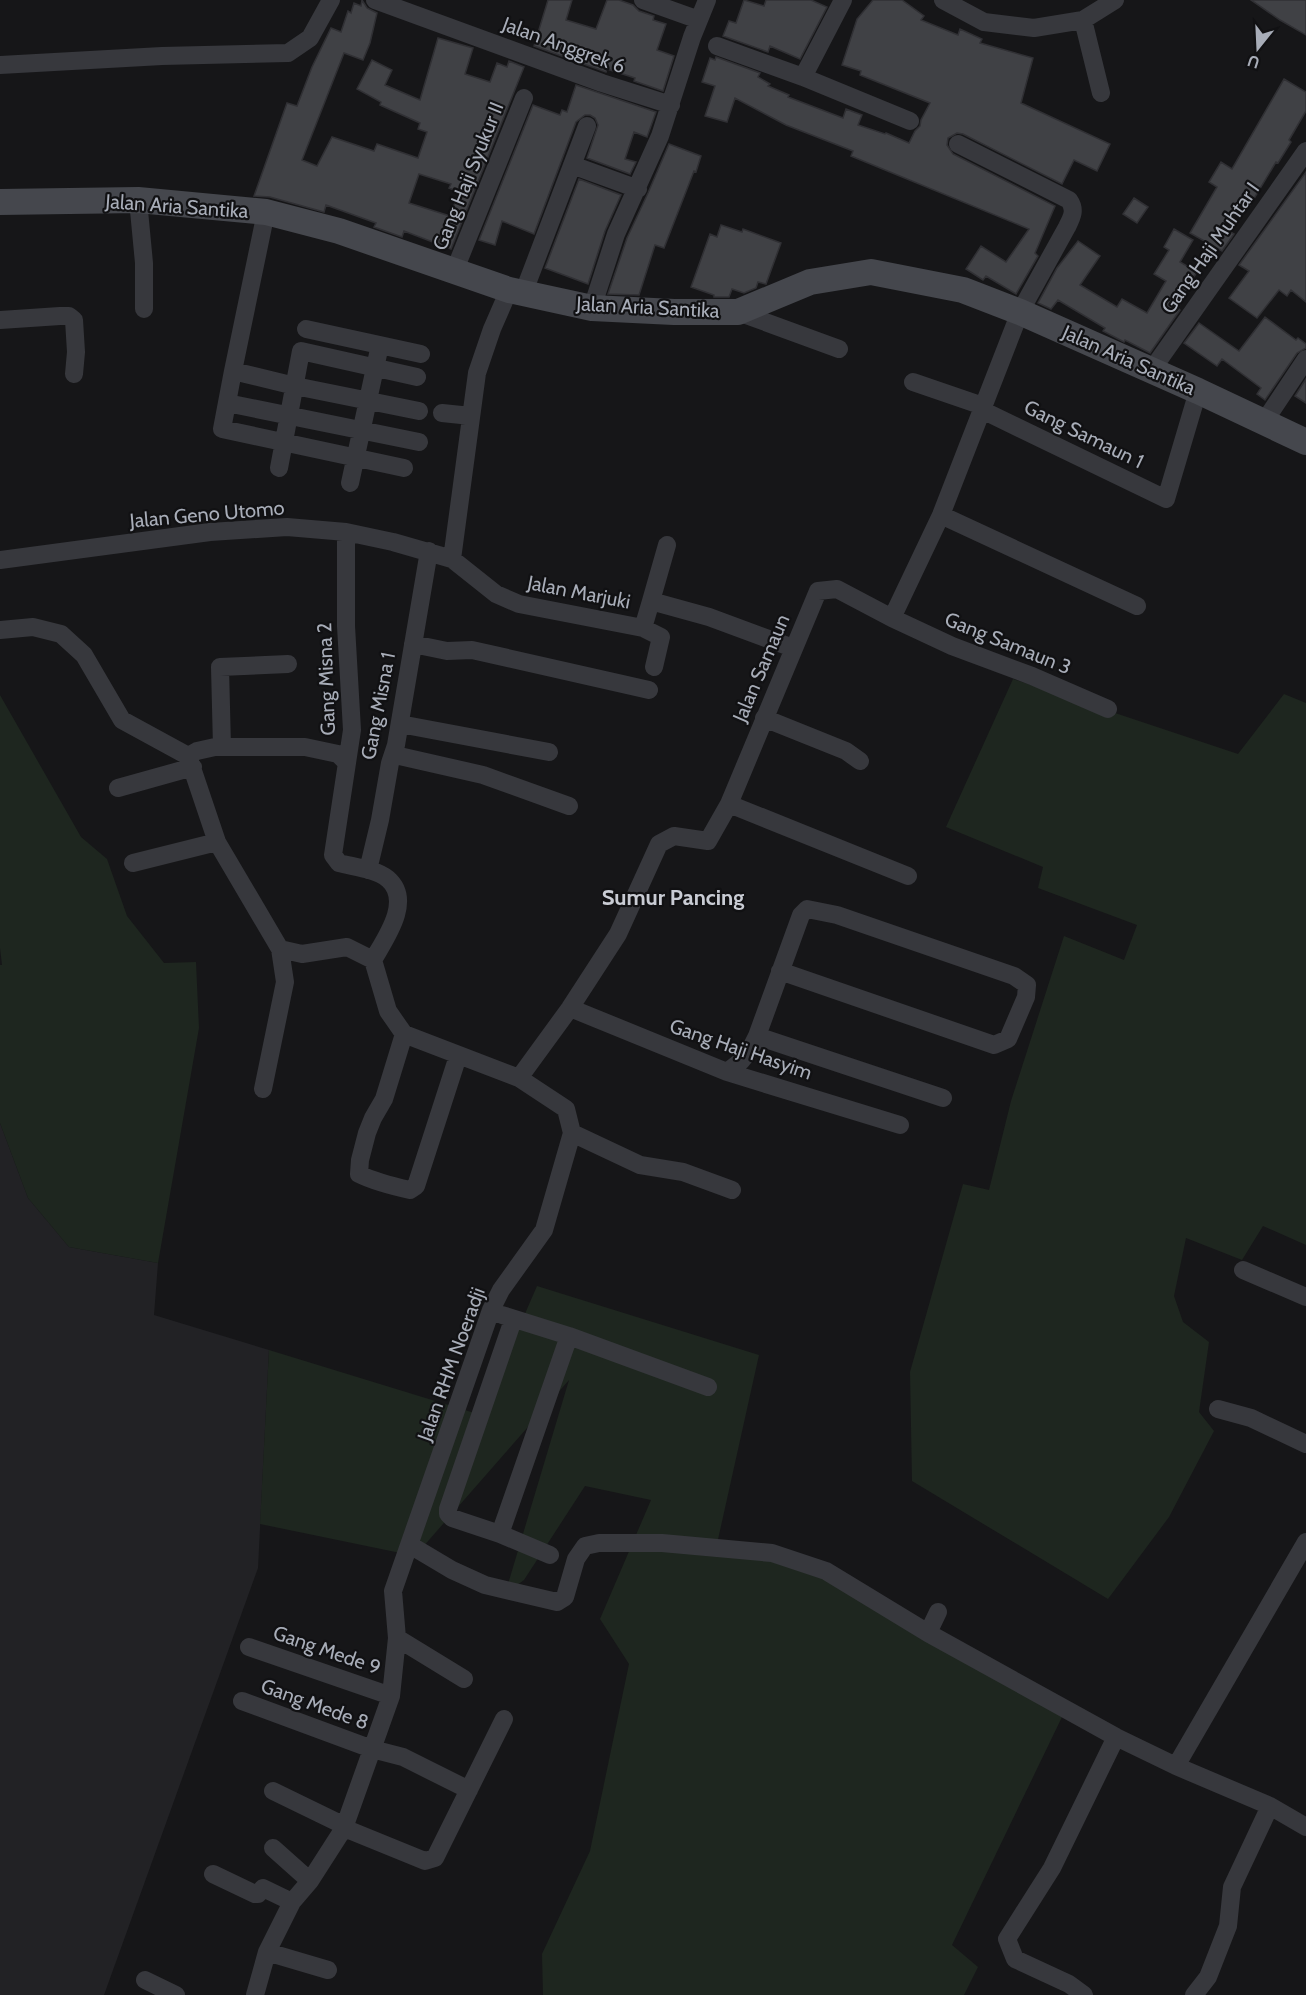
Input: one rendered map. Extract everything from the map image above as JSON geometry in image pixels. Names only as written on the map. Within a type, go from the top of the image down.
[{"type":"street","points":[[0,65],[162,56],[288,53],[310,38],[331,0]]},
{"type":"street","name":"Jalan Anggrek 6","points":[[375,0],[602,83],[670,105]]},
{"type":"street","points":[[643,0],[699,20]]},
{"type":"street","points":[[592,308],[616,234],[660,136],[707,0]]},
{"type":"street","points":[[803,77],[843,0]]},
{"type":"street","points":[[943,0],[984,22],[1034,28],[1083,20],[1115,0]]},
{"type":"street","points":[[1083,20],[1101,93]]},
{"type":"street","points":[[717,46],[803,77],[910,121]]},
{"type":"street","name":"Gang Haji Syukur II","points":[[454,272],[524,98]]},
{"type":"street","points":[[452,559],[477,373],[516,292],[587,126]]},
{"type":"street","points":[[892,618],[941,515],[1020,312],[1070,222],[1073,207],[1069,200],[958,144]]},
{"type":"street","name":"Gang Haji Muhtar I","points":[[1151,371],[1306,151]]},
{"type":"street","points":[[572,165],[638,189]]},
{"type":"street","points":[[138,200],[144,263],[144,309]]},
{"type":"street","name":"Jalan Aria Santika","points":[[0,202],[138,200],[266,212],[339,231],[516,292],[592,308],[738,312],[810,282],[871,272],[963,290],[1020,312],[1306,442]]},
{"type":"street","points":[[266,212],[222,429],[404,468]]},
{"type":"street","points":[[738,312],[839,349]]},
{"type":"street","points":[[0,320],[69,316],[74,320],[76,352],[74,374]]},
{"type":"street","points":[[306,329],[421,354]]},
{"type":"street","points":[[350,483],[380,345]]},
{"type":"street","points":[[279,468],[301,351],[417,377]]},
{"type":"street","points":[[1264,422],[1306,359]]},
{"type":"street","points":[[233,371],[419,411]]},
{"type":"street","name":"Gang Samaun 1","points":[[913,382],[983,408],[1166,499],[1198,391]]},
{"type":"street","points":[[227,403],[419,442]]},
{"type":"street","points":[[442,413],[471,416]]},
{"type":"street","points":[[941,515],[1137,606]]},
{"type":"street","name":"Jalan Geno Utomo","points":[[0,561],[210,532],[287,527],[346,532],[429,551],[452,559]]},
{"type":"street","name":"Gang Misna 2","points":[[346,532],[346,626],[352,730],[333,855],[339,863],[368,870],[387,878],[395,889],[398,906],[387,936],[373,960]]},
{"type":"street","points":[[651,602],[667,545]]},
{"type":"street","name":"Gang Misna 1","points":[[368,870],[400,724],[429,551]]},
{"type":"street","name":"Jalan Marjuki","points":[[452,559],[496,594],[519,604],[643,628],[651,602],[709,617],[792,648]]},
{"type":"street","name":"Jalan Samaun","points":[[519,1078],[570,1008],[618,934],[659,844],[674,836],[708,841],[729,804],[792,648],[818,591],[837,589],[892,618]]},
{"type":"street","name":"Gang Samaun 3","points":[[892,618],[952,646],[1032,676],[1108,709]]},
{"type":"street","points":[[0,630],[33,627],[61,634],[84,655],[122,720],[190,762],[217,842],[280,949],[285,982],[263,1089]]},
{"type":"street","points":[[643,628],[661,637],[654,667]]},
{"type":"street","points":[[413,644],[447,651],[472,650],[649,690]]},
{"type":"street","points":[[222,747],[220,667],[288,664]]},
{"type":"street","points":[[764,718],[846,751],[860,761]]},
{"type":"street","points":[[400,724],[549,752]]},
{"type":"street","points":[[118,788],[190,762],[205,749],[222,747],[304,747],[338,754],[347,763]]},
{"type":"street","points":[[394,754],[483,775],[569,806]]},
{"type":"street","points":[[729,804],[908,876]]},
{"type":"street","points":[[133,862],[217,842]]},
{"type":"street","points":[[727,1071],[741,1061],[757,1036],[780,971],[801,915],[807,909],[837,915],[1014,975],[1027,985],[1026,998],[1008,1039],[994,1045],[780,971]]},
{"type":"street","points":[[280,949],[302,954],[347,947],[373,960],[388,1011],[404,1034],[519,1078],[566,1109],[572,1132],[640,1165],[683,1172],[732,1190]]},
{"type":"street","name":"Gang Haji Hasyim","points":[[570,1008],[727,1071],[900,1125]]},
{"type":"street","points":[[404,1034],[384,1099],[367,1133],[360,1160],[359,1174],[385,1185],[413,1190],[416,1186],[458,1056]]},
{"type":"street","points":[[757,1036],[943,1098]]},
{"type":"street","name":"Jalan RHM Noeradji","points":[[255,1995],[267,1952],[292,1902],[310,1881],[344,1827],[391,1696],[397,1638],[393,1591],[491,1310],[501,1290],[544,1230],[572,1132]]},
{"type":"street","points":[[1243,1270],[1306,1297]]},
{"type":"street","points":[[491,1310],[513,1320],[569,1336],[708,1387]]},
{"type":"street","points":[[513,1320],[448,1514],[452,1518],[500,1534],[550,1555]]},
{"type":"street","points":[[500,1534],[569,1336]]},
{"type":"street","points":[[1218,1409],[1251,1418],[1306,1444]]},
{"type":"street","points":[[1176,1766],[1306,1542]]},
{"type":"street","points":[[410,1545],[452,1570],[485,1585],[557,1602],[565,1597],[576,1559],[585,1546],[599,1543],[662,1544],[772,1553],[826,1570],[928,1633],[1116,1737],[1176,1766],[1270,1806],[1306,1827]]},
{"type":"street","points":[[928,1633],[938,1612]]},
{"type":"street","points":[[397,1638],[464,1679]]},
{"type":"street","name":"Gang Mede 9","points":[[249,1647],[391,1696]]},
{"type":"street","name":"Gang Mede 8","points":[[242,1701],[372,1749],[404,1756],[469,1790]]},
{"type":"street","points":[[273,1791],[344,1827],[425,1861],[431,1860],[439,1852],[504,1719]]},
{"type":"street","points":[[1084,1995],[1069,1984],[1015,1959],[1007,1940],[1052,1868],[1116,1737]]},
{"type":"street","points":[[1194,1995],[1208,1977],[1228,1926],[1233,1887],[1270,1806]]},
{"type":"street","points":[[273,1848],[310,1881]]},
{"type":"street","points":[[213,1874],[255,1894],[263,1888],[292,1902]]},
{"type":"street","points":[[267,1952],[328,1970]]},
{"type":"street","points":[[145,1980],[176,1995]]},
{"type":"shaded area","points":[[1013,679],[1238,754],[1284,694],[1306,703],[1306,1245],[1263,1226],[1242,1260],[1186,1238],[1174,1296],[1183,1322],[1209,1342],[1199,1412],[1214,1431],[1169,1517],[1108,1599],[912,1481],[910,1372],[963,1184],[989,1190],[1011,1101],[1064,936],[1124,960],[1137,925],[1038,888],[1043,867],[946,827]]},
{"type":"shaded area","points":[[0,695],[81,837],[107,859],[127,916],[164,963],[196,962],[199,1028],[158,1263],[69,1247],[28,1198],[0,1123],[0,965],[2,965],[0,948]]},
{"type":"shaded area","points":[[0,1123],[28,1198],[69,1247],[158,1263],[154,1315],[269,1350],[258,1568],[104,1995],[0,1995]]},
{"type":"shaded area","points":[[537,1286],[759,1355],[717,1544],[821,1560],[1062,1717],[952,1945],[978,1967],[964,1995],[543,1995],[542,1954],[590,1851],[629,1664],[600,1619],[651,1500],[585,1486],[524,1580],[505,1594],[569,1380],[415,1556],[260,1524],[269,1350],[481,1415]]},
{"type":"building","points":[[362,0],[367,8],[377,13],[370,43],[363,60],[344,53],[302,160],[317,166],[332,137],[374,151],[377,144],[418,158],[427,132],[418,129],[420,123],[380,105],[381,102],[357,89],[372,60],[392,70],[385,85],[420,100],[438,38],[473,48],[465,74],[490,82],[497,63],[507,67],[509,61],[524,67],[451,249],[404,231],[402,237],[374,227],[376,223],[326,205],[324,212],[270,197],[254,196],[287,103],[297,106],[312,67],[331,28],[341,32],[348,11],[351,13],[354,3],[361,6]],"holes":[[[419,174],[451,184],[449,188],[459,192],[450,216],[409,203]]]},
{"type":"building","points":[[548,0],[572,0],[566,20],[596,29],[607,0],[619,0],[633,5],[639,11],[654,16],[653,20],[666,24],[657,50],[674,56],[663,91],[634,81],[635,78],[607,69],[606,72],[534,46]]},
{"type":"building","points":[[744,0],[764,6],[766,0],[811,0],[827,7],[800,59],[770,46],[768,52],[723,36],[729,21],[736,23]]},
{"type":"building","points":[[873,0],[902,0],[924,16],[921,20],[958,35],[960,29],[982,39],[980,43],[1033,58],[1021,103],[1110,144],[1097,171],[1074,160],[1062,184],[963,134],[957,133],[948,138],[947,145],[953,154],[1055,206],[1035,253],[1038,256],[1016,294],[986,276],[983,280],[966,269],[981,246],[1006,262],[1029,229],[851,156],[853,151],[786,125],[735,98],[727,122],[705,116],[715,86],[702,82],[710,58],[715,60],[716,57],[760,73],[758,77],[770,84],[768,86],[789,95],[788,97],[843,118],[846,109],[862,115],[858,125],[909,143],[920,126],[930,103],[860,75],[861,71],[842,65],[857,19]]},
{"type":"building","points":[[1251,0],[1306,0],[1306,35],[1280,20]]},
{"type":"building","points":[[1284,79],[1306,92],[1306,111],[1289,140],[1291,142],[1249,207],[1239,201],[1222,227],[1234,234],[1222,251],[1190,233],[1217,187],[1209,182],[1221,162],[1232,169]]},
{"type":"building","points":[[576,85],[656,112],[647,137],[634,132],[625,159],[636,162],[630,174],[587,158],[598,125],[595,118],[585,115],[576,122],[534,234],[502,221],[495,245],[479,240],[533,105],[560,115],[562,110],[567,112]]},
{"type":"building","points":[[669,144],[701,156],[696,172],[694,171],[664,248],[655,245],[639,295],[608,294],[627,238]]},
{"type":"building","points":[[1306,172],[1306,302],[1291,290],[1287,296],[1279,290],[1257,318],[1229,298],[1249,271],[1239,265]]},
{"type":"building","points":[[579,179],[621,195],[605,231],[588,284],[545,268]]},
{"type":"building","points":[[1134,198],[1148,207],[1137,223],[1123,214]]},
{"type":"building","points":[[721,225],[742,232],[743,229],[781,243],[766,284],[758,282],[756,288],[744,293],[732,289],[729,297],[714,297],[714,295],[691,287],[710,234],[717,237]]},
{"type":"building","points":[[1174,229],[1193,240],[1180,262],[1197,272],[1178,303],[1180,310],[1150,353],[1103,331],[1105,328],[1058,300],[1051,309],[1038,303],[1057,268],[1078,241],[1100,256],[1080,285],[1117,307],[1122,299],[1147,313],[1166,281],[1154,274],[1169,250],[1164,247]]},
{"type":"building","points":[[1265,317],[1296,340],[1298,338],[1306,344],[1306,348],[1297,353],[1265,400],[1257,394],[1261,388],[1222,359],[1217,366],[1184,343],[1199,323],[1239,351]]},
{"type":"building","points":[[1306,379],[1306,403],[1295,396]]},
{"type":"district","name":"Sumur Pancing","points":[[673,897]]}]
